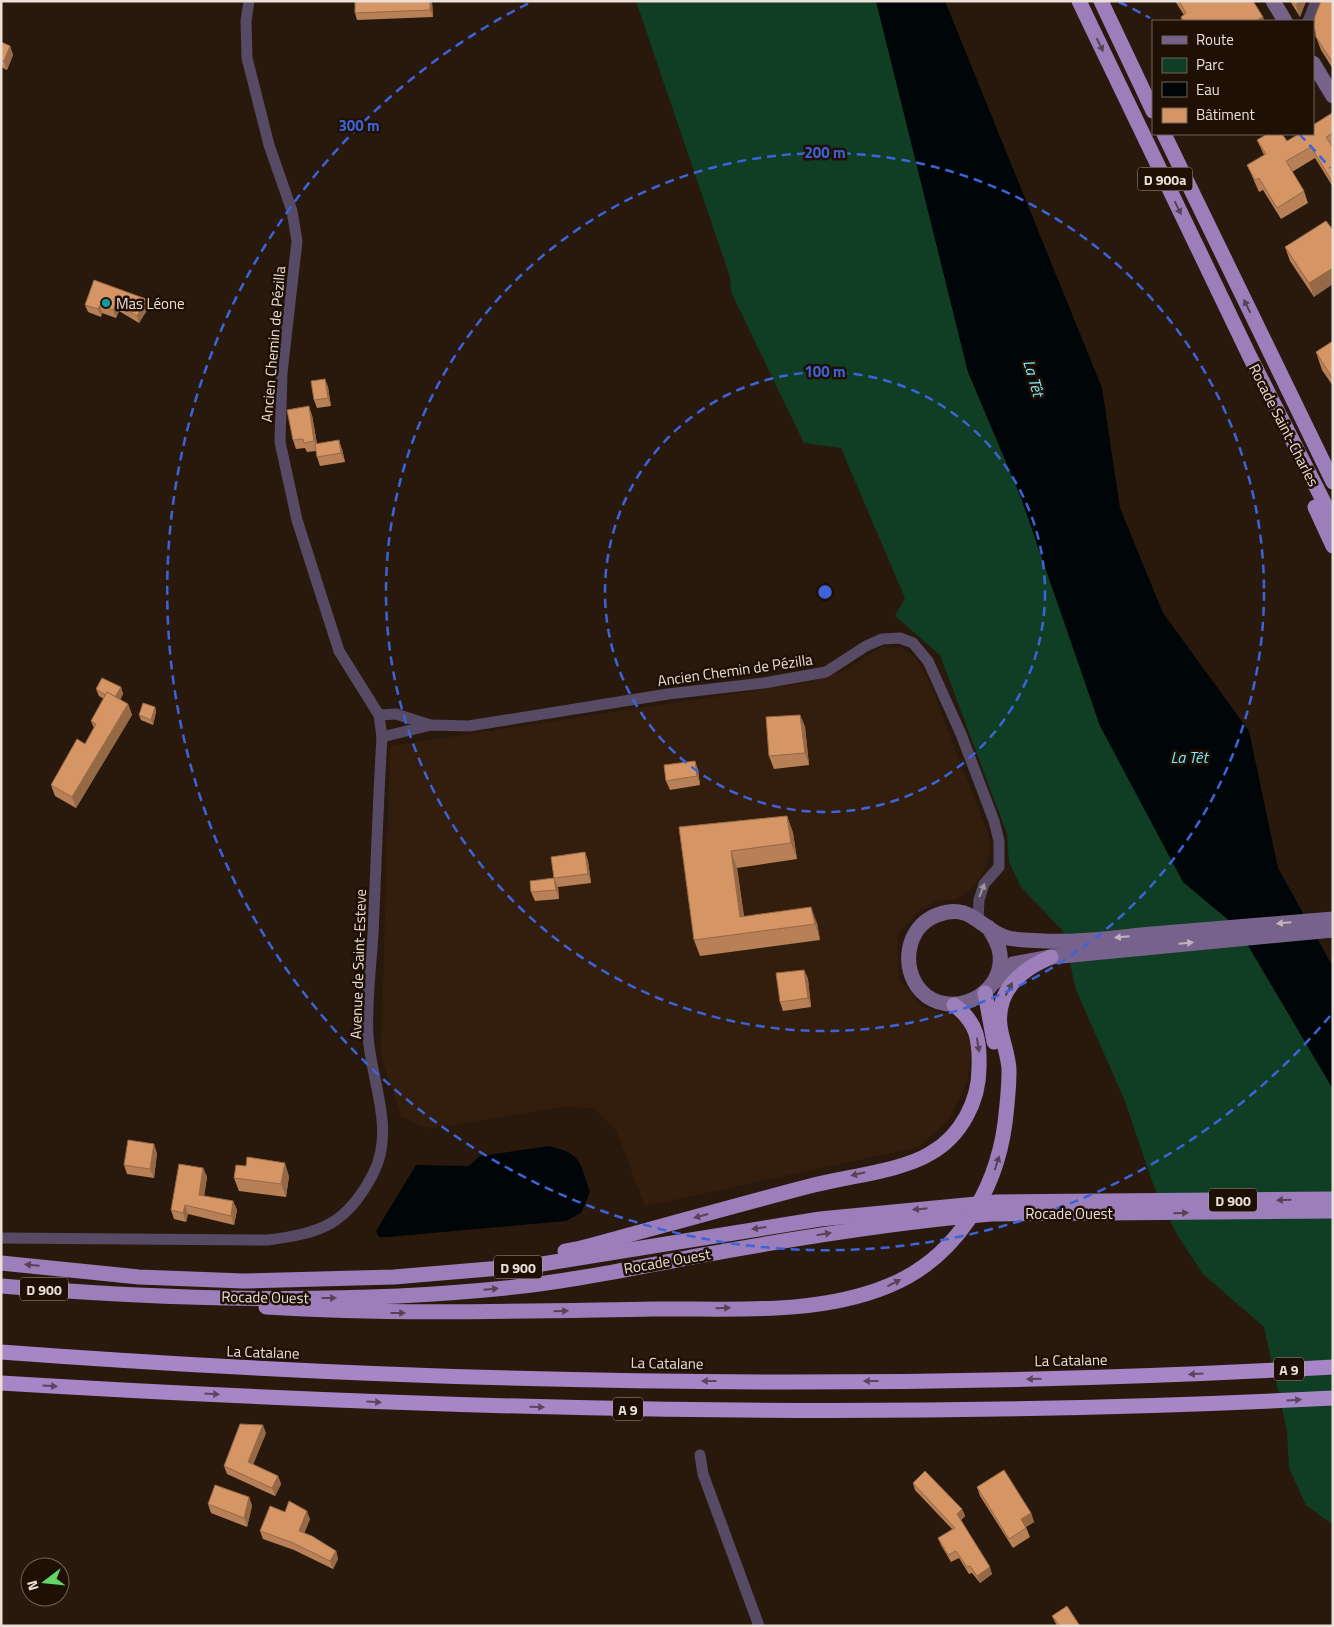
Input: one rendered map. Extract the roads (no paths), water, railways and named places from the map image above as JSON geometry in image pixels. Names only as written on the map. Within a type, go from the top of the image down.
[{"type":"highway","name":"D 900a","points":[[1079,1],[1250,357],[1333,546]]},
{"type":"highway","points":[[1101,1],[1152,109]]},
{"type":"highway","name":"D 900a","points":[[1164,135],[1268,350],[1333,467]]},
{"type":"highway","name":"Rocade Saint-Charles","points":[[1268,350],[1333,482]]},
{"type":"highway","name":"Rocade Saint-Charles","points":[[1250,357],[1333,520]]},
{"type":"highway","points":[[88,1293],[357,1312],[486,1312],[795,1306],[848,1298],[888,1286],[920,1269],[953,1242],[982,1198],[998,1162],[1005,1123],[1009,1070],[1000,1023],[1004,998],[1014,979],[1030,966],[1050,957]]},
{"type":"highway","points":[[988,989],[990,1030],[1002,1069],[1005,1093],[1005,1123]]},
{"type":"highway","points":[[63,1268],[376,1271],[492,1261],[581,1248],[814,1185],[906,1163],[931,1154],[944,1144],[962,1124],[974,1102],[979,1078],[980,1054],[976,1031],[967,1014],[954,1005]]},
{"type":"highway","name":"Rocade Ouest","points":[[1133,1208],[1333,1199]]},
{"type":"highway","name":"Rocade Ouest","points":[[1,1263],[139,1277],[243,1281],[455,1273],[603,1256],[718,1234],[820,1219],[994,1208],[1333,1211]]},
{"type":"highway","name":"Rocade Ouest","points":[[1,1286],[88,1293],[273,1298],[406,1297],[526,1285],[966,1210]]},
{"type":"highway","name":"La Catalane","points":[[1,1352],[194,1367],[659,1381],[904,1381],[1245,1372],[1333,1367]]},
{"type":"highway","name":"A 9","points":[[1,1383],[428,1405],[643,1409],[902,1410],[1255,1402],[1333,1398]]},
{"type":"main road","points":[[1273,1],[1284,20]]},
{"type":"main road","points":[[1314,65],[1333,96]]},
{"type":"main road","points":[[1333,919],[1048,941],[1005,937],[966,913],[954,912],[936,915],[921,925],[911,940],[907,957],[910,974],[915,984],[932,999],[954,1005],[970,1002],[988,989],[1013,964],[1050,957],[1333,930]]},
{"type":"main road","points":[[983,923],[996,940],[1000,955],[999,970],[988,989]]},
{"type":"street","name":"Ancien Chemin de Pézilla","points":[[249,1],[246,21],[247,58],[269,145],[292,211],[297,241],[282,373],[280,442],[297,520],[339,650],[379,715],[396,714],[431,725]]},
{"type":"street","points":[[1308,20],[1316,1]]},
{"type":"street","name":"Ancien Chemin de Pézilla","points":[[382,737],[431,725],[469,726],[668,694],[764,683],[826,672],[866,646],[882,639],[900,638],[913,643],[928,661],[961,734],[994,821],[999,841],[999,866],[984,884],[979,900],[983,923]]},
{"type":"street","name":"Avenue de Saint-Esteve","points":[[1,1238],[268,1240],[298,1236],[330,1226],[354,1205],[374,1172],[383,1142],[382,1117],[368,1036],[382,737],[379,715]]},
{"type":"street","points":[[700,1455],[703,1474],[759,1626]]},
{"type":"water","name":"La Têt","points":[[876,1],[945,1],[1102,388],[1120,508],[1163,613],[1249,731],[1278,868],[1333,967],[1333,1089],[1237,927],[1183,882],[1100,726],[1020,495],[968,372]]},
{"type":"water","points":[[549,1146],[568,1152],[574,1156],[581,1166],[590,1192],[581,1213],[566,1221],[379,1237],[376,1231],[416,1165],[469,1166],[480,1156]]},
{"type":"place","name":"Mas Léone","points":[[106,303]]}]
